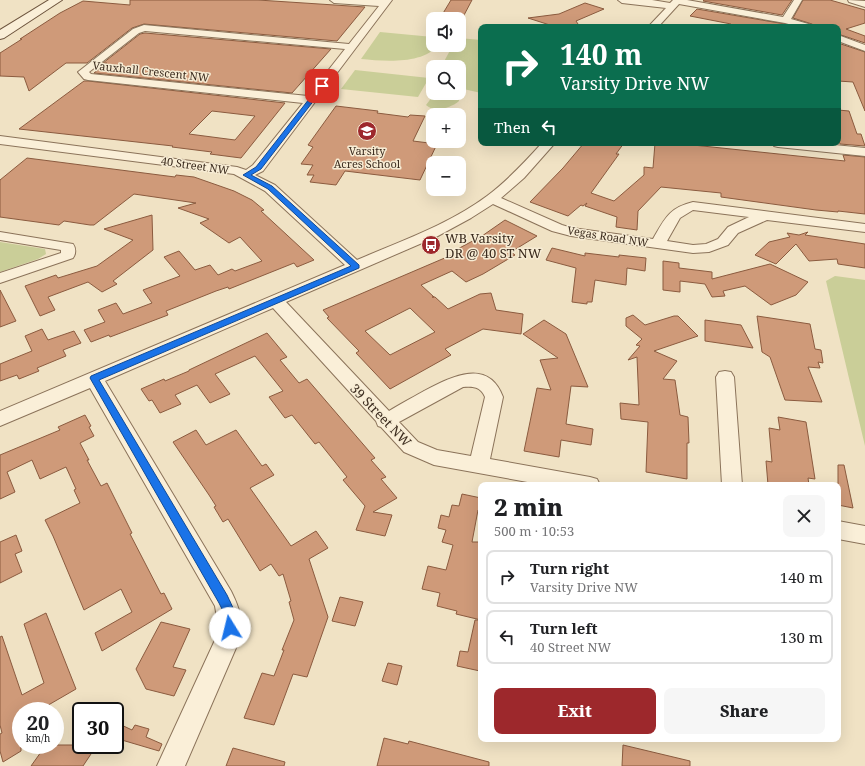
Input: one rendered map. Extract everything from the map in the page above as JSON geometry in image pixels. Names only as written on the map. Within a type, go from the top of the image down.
[{"type":"street","points":[[0,35],[57,0]]},
{"type":"street","points":[[334,0],[386,2]]},
{"type":"street","points":[[622,0],[655,3],[676,2],[786,20],[799,24]]},
{"type":"street","points":[[786,20],[798,0]]},
{"type":"street","points":[[852,0],[865,4]]},
{"type":"street","points":[[247,175],[258,168],[386,2]]},
{"type":"street","points":[[656,24],[676,2]]},
{"type":"street","name":"Vauxhall Crescent NW","points":[[311,100],[88,77],[83,72],[136,31],[144,28],[352,47]]},
{"type":"street","points":[[841,39],[865,48]]},
{"type":"street","name":"40 Street NW","points":[[0,140],[220,168],[247,175],[270,188],[356,267]]},
{"type":"street","points":[[0,419],[431,234],[464,217],[492,199],[514,180],[546,146]]},
{"type":"street","points":[[815,146],[865,152]]},
{"type":"street","name":"Vegas Road NW","points":[[492,199],[557,228],[571,232],[693,249],[709,248],[723,242],[733,230],[763,216]]},
{"type":"street","name":"Vegas Road NW","points":[[658,244],[676,212],[683,208],[698,207],[865,228]]},
{"type":"street","points":[[0,236],[68,247],[68,255],[0,278]]},
{"type":"street","name":"39 Street NW","points":[[276,301],[385,421],[403,440],[418,451],[434,457],[573,482]]},
{"type":"street","points":[[725,377],[732,482]]},
{"type":"street","points":[[94,378],[230,613],[230,628],[227,641],[171,766]]},
{"type":"street","points":[[385,421],[457,382],[468,379],[480,381],[490,387],[494,397],[479,465]]},
{"type":"street","points":[[841,531],[865,535]]},
{"type":"green space","points":[[380,32],[426,36],[426,52],[429,52],[423,56],[413,59],[391,61],[361,59]]},
{"type":"green space","points":[[466,39],[478,40],[478,92],[466,90],[466,60],[445,60],[449,52],[466,52]]},
{"type":"green space","points":[[355,70],[426,78],[426,83],[418,97],[341,89]]},
{"type":"green space","points":[[430,100],[459,100],[456,104],[444,108],[431,108],[426,105]]},
{"type":"green space","points":[[0,242],[45,249],[46,254],[38,259],[0,272]]},
{"type":"green space","points":[[835,276],[865,280],[865,446],[826,281]]},
{"type":"building","points":[[130,0],[258,0],[365,7],[337,41],[144,24],[132,28],[87,63],[66,63],[29,91],[24,77],[0,76],[0,53],[60,13],[83,1],[130,5]]},
{"type":"building","points":[[451,0],[472,0],[466,12],[444,12]]},
{"type":"building","points":[[792,0],[782,15],[703,1]]},
{"type":"building","points":[[803,0],[830,0],[865,10],[865,23],[846,29],[865,36],[865,43],[841,35],[841,24],[812,24],[793,18]]},
{"type":"building","points":[[585,3],[604,9],[576,21],[578,24],[547,24],[528,18],[559,14]]},
{"type":"building","points":[[697,9],[785,24],[731,24],[690,16]]},
{"type":"building","points":[[145,33],[331,49],[292,93],[94,73],[107,63],[103,63],[140,34]]},
{"type":"building","points":[[841,44],[865,52],[865,111],[853,82],[841,81]]},
{"type":"building","points":[[84,81],[285,103],[241,158],[210,154],[212,152],[172,147],[173,146],[19,129]],"holes":[[[212,111],[255,116],[235,140],[189,134]]]},
{"type":"building","points":[[336,106],[378,111],[377,113],[408,117],[410,115],[425,116],[413,141],[426,143],[426,148],[435,148],[431,156],[426,156],[426,167],[420,180],[345,171],[336,185],[310,182],[314,175],[307,175],[313,165],[301,164],[313,147],[308,145]]},
{"type":"building","points":[[841,110],[849,111],[857,134],[861,134],[865,146],[841,144]]},
{"type":"building","points":[[581,146],[622,146],[616,154],[619,154],[591,193],[614,201],[644,175],[644,167],[653,168],[655,146],[702,146],[845,161],[843,155],[865,157],[865,214],[816,210],[721,197],[721,193],[661,187],[638,211],[637,230],[616,227],[617,217],[585,206],[587,203],[583,206],[581,205],[568,216],[530,202],[563,168]]},
{"type":"building","points":[[27,158],[175,177],[176,175],[194,177],[234,191],[252,200],[264,210],[261,211],[314,260],[297,267],[294,263],[229,289],[228,287],[216,291],[166,311],[168,315],[110,337],[109,335],[91,342],[84,330],[105,322],[98,310],[116,303],[123,314],[152,303],[143,290],[180,276],[164,257],[179,251],[195,270],[210,265],[218,275],[232,269],[235,271],[262,261],[240,237],[229,243],[200,223],[209,219],[178,208],[196,203],[134,194],[94,225],[64,221],[59,225],[0,217],[0,180]]},
{"type":"building","points":[[152,215],[153,250],[113,281],[117,284],[102,292],[88,282],[48,297],[55,310],[40,316],[25,286],[56,275],[58,278],[97,266],[133,240],[104,229]]},
{"type":"building","points":[[505,220],[537,236],[511,252],[515,255],[466,282],[452,271],[421,285],[448,309],[480,294],[491,293],[496,310],[523,314],[521,334],[483,329],[445,349],[451,355],[390,389],[356,353],[359,351],[327,318],[329,317],[323,310],[454,254],[452,252],[482,236]],"holes":[[[410,308],[435,332],[390,355],[365,331]]]},
{"type":"building","points":[[808,232],[805,235],[865,244],[865,268],[838,264],[837,259],[809,261],[796,244],[776,264],[755,255],[769,242],[790,237],[787,233],[799,235]]},
{"type":"building","points":[[552,248],[585,256],[585,253],[619,257],[619,255],[646,258],[645,271],[627,268],[626,285],[595,280],[592,302],[587,302],[587,304],[572,302],[576,268],[546,260]]},
{"type":"building","points":[[663,261],[679,263],[679,268],[712,272],[712,279],[770,264],[808,282],[796,295],[771,305],[745,286],[723,291],[725,296],[712,297],[705,284],[680,281],[680,292],[663,290]]},
{"type":"building","points":[[0,290],[16,321],[0,327]]},
{"type":"building","points":[[633,315],[645,325],[678,316],[698,336],[654,351],[677,361],[663,379],[675,380],[680,415],[688,417],[689,443],[687,443],[687,479],[646,472],[648,422],[621,419],[620,403],[639,405],[637,357],[628,360],[640,346],[636,345],[642,339],[626,326],[626,318]]},
{"type":"building","points":[[757,316],[810,324],[815,349],[821,350],[823,363],[818,362],[820,368],[808,367],[822,402],[785,400],[770,357],[762,352]]},
{"type":"building","points":[[544,320],[566,334],[588,387],[571,386],[566,424],[593,429],[591,445],[561,440],[559,457],[524,451],[537,388],[551,390],[540,360],[558,358],[523,334]]},
{"type":"building","points":[[705,320],[741,325],[753,348],[705,341]]},
{"type":"building","points":[[42,329],[48,340],[74,331],[81,343],[63,350],[66,356],[37,368],[39,371],[19,379],[17,375],[0,381],[0,364],[32,351],[25,336]]},
{"type":"building","points":[[267,333],[287,357],[280,360],[299,383],[307,379],[375,458],[371,460],[386,477],[381,479],[397,498],[373,512],[392,515],[385,536],[356,530],[365,506],[343,480],[347,477],[319,442],[315,444],[292,415],[285,418],[269,397],[283,391],[255,356],[215,374],[230,394],[210,403],[197,385],[175,395],[181,404],[160,413],[152,400],[149,401],[141,389],[164,379],[165,381],[189,371]]},
{"type":"building","points":[[85,415],[94,436],[80,443],[89,460],[87,460],[101,486],[107,483],[132,533],[130,534],[161,594],[164,593],[172,609],[102,651],[95,633],[132,612],[121,589],[84,610],[45,520],[80,503],[74,490],[76,489],[66,467],[40,479],[32,460],[7,472],[15,492],[0,499],[0,455],[60,430],[58,427]]},
{"type":"building","points":[[778,417],[806,422],[815,479],[808,478],[809,482],[768,482],[766,461],[772,462],[769,428],[780,430]]},
{"type":"building","points":[[196,430],[206,445],[236,430],[262,466],[266,464],[274,475],[250,488],[291,546],[316,531],[328,548],[309,559],[328,617],[307,677],[293,674],[274,725],[244,718],[262,673],[274,676],[284,650],[282,650],[294,620],[289,602],[291,601],[283,574],[279,576],[271,564],[260,571],[228,519],[223,522],[214,507],[216,506],[173,442]]},
{"type":"building","points":[[838,465],[844,465],[853,508],[841,506],[841,482],[838,482]]},
{"type":"building","points":[[462,494],[478,497],[478,510],[472,542],[478,542],[478,619],[456,614],[457,611],[437,606],[440,593],[422,589],[428,566],[446,570],[453,545],[442,542],[446,530],[438,528],[441,515],[449,517],[452,505],[459,506]]},
{"type":"building","points":[[16,535],[22,551],[15,554],[22,572],[0,583],[0,542]]},
{"type":"building","points":[[340,597],[363,602],[355,626],[332,621]]},
{"type":"building","points":[[46,613],[76,689],[54,702],[12,702],[12,754],[16,754],[3,762],[0,751],[0,734],[2,733],[0,725],[0,637],[2,636],[22,695],[44,683],[24,624]]},
{"type":"building","points":[[475,620],[478,620],[478,671],[457,666],[460,651],[468,652]]},
{"type":"building","points":[[161,622],[190,629],[173,667],[186,670],[174,696],[146,689],[136,669]]},
{"type":"building","points":[[388,663],[402,666],[397,685],[382,681]]},
{"type":"building","points":[[135,725],[149,729],[146,737],[162,744],[159,751],[124,741],[124,726],[132,730]]},
{"type":"building","points":[[384,738],[408,744],[409,741],[489,762],[489,766],[377,766]]},
{"type":"building","points":[[64,745],[72,745],[72,754],[91,754],[83,766],[31,766],[40,754],[64,754]]},
{"type":"building","points":[[623,745],[690,761],[690,766],[622,766]]},
{"type":"building","points":[[233,748],[285,762],[284,766],[226,766]]},
{"type":"place","name":"Varsity Acres School","points":[[367,131]]},
{"type":"place","name":"WB Varsity DR @ 40 ST NW","points":[[431,245]]},
{"type":"route","points":[[230,628],[230,613],[223,599],[94,378],[356,267],[270,188],[247,175],[258,168],[322,86]]}]
